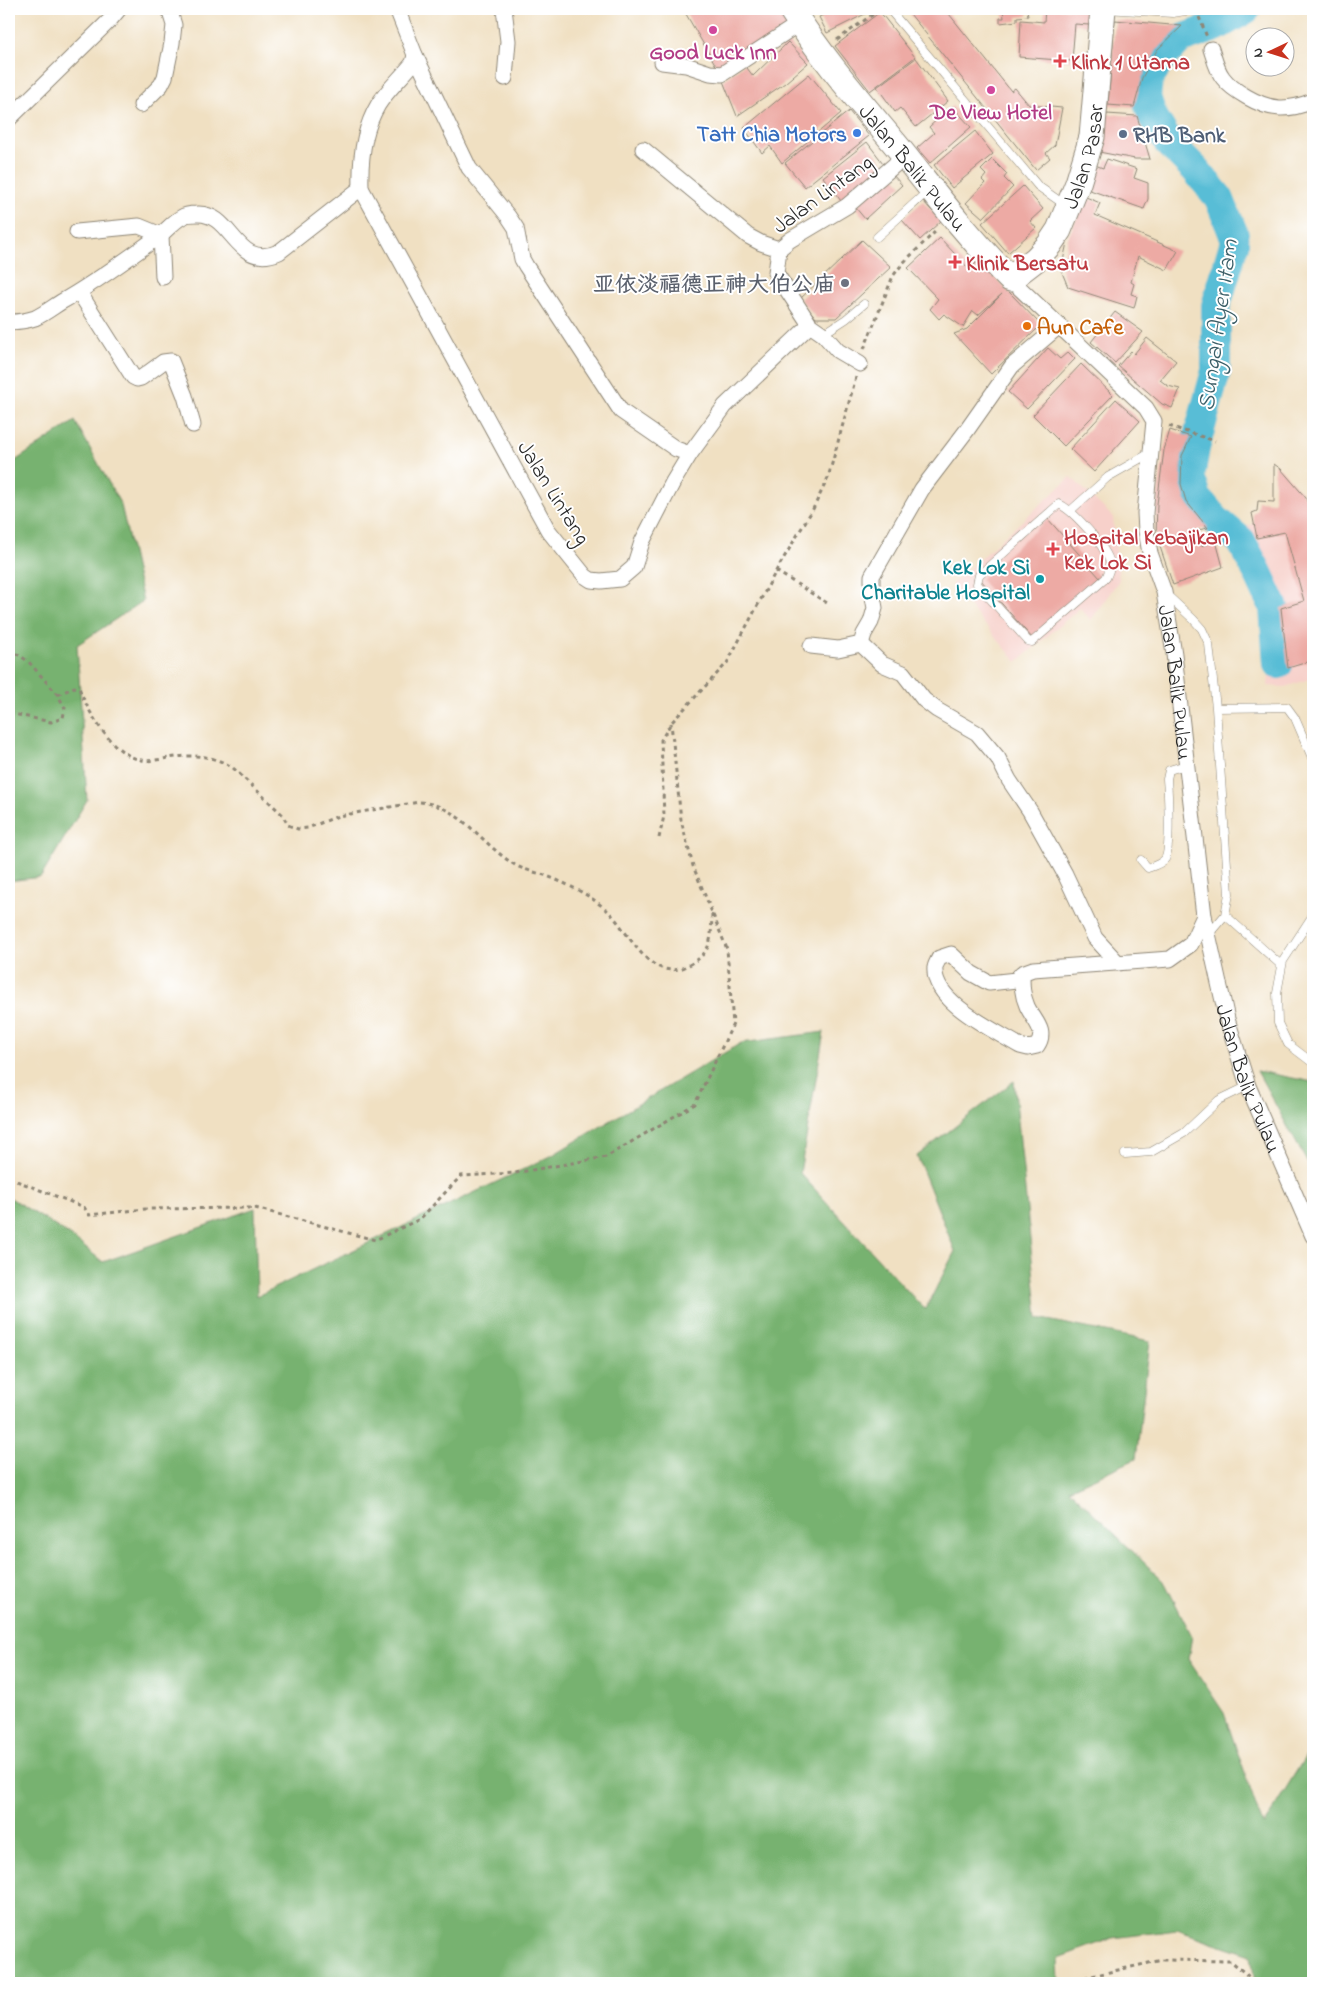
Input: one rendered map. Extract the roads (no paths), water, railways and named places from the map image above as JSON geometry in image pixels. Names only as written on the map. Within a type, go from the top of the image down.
[{"type":"main road","name":"Jalan Pasar","points":[[1010,279],[1047,248],[1059,230],[1069,207],[1092,136],[1103,9]]},
{"type":"main road","name":"Jalan Balik Pulau","points":[[796,16],[821,52],[952,215],[1010,279]]},
{"type":"street","points":[[9,119],[110,21],[119,9]]},
{"type":"street","points":[[141,105],[161,85],[165,78],[174,26],[169,9]]},
{"type":"street","points":[[397,9],[415,55],[469,168],[516,228],[522,258],[526,266],[621,411],[676,449],[690,454]]},
{"type":"street","points":[[504,9],[508,41],[505,78]]},
{"type":"street","points":[[662,62],[686,65],[710,73],[722,74],[796,16]]},
{"type":"street","points":[[1211,49],[1222,77],[1236,91],[1261,106],[1282,108],[1300,106],[1313,101]]},
{"type":"street","points":[[9,322],[22,322],[35,318],[79,292],[161,235],[183,216],[193,214],[210,215],[216,218],[243,250],[270,256],[279,252],[361,188],[362,149],[369,124],[378,104],[413,63],[415,55]]},
{"type":"street","points":[[642,149],[748,236],[761,244],[779,249]]},
{"type":"street","name":"Jalan Lintang","points":[[361,188],[548,530],[585,576],[591,580],[601,581],[620,579],[634,568],[642,542],[673,482],[690,454],[725,406],[817,329],[776,273],[779,249],[790,240],[847,206],[905,156]]},
{"type":"street","points":[[77,232],[140,226],[161,235]]},
{"type":"street","points":[[161,235],[163,277]]},
{"type":"street","name":"Jalan Balik Pulau","points":[[1010,279],[1146,408],[1154,421],[1145,513],[1146,531],[1150,553],[1164,592],[1174,654],[1204,916],[1227,1019],[1248,1086],[1313,1236]]},
{"type":"street","points":[[79,292],[133,377],[141,378],[163,362],[171,361],[185,396],[193,425]]},
{"type":"street","points":[[861,644],[875,608],[872,576],[922,488],[968,430],[1012,366],[1059,326]]},
{"type":"street","points":[[817,329],[838,351],[860,364]]},
{"type":"street","points":[[811,646],[838,649],[861,644]]},
{"type":"street","points":[[861,644],[882,664],[903,673],[924,700],[937,710],[978,734],[998,758],[1065,874],[1095,938],[1118,963]]},
{"type":"street","points":[[1022,973],[1022,989],[1027,1006],[1040,1027],[1042,1035],[1037,1046],[1028,1048],[1020,1046],[952,1003],[937,981],[935,968],[939,958],[951,954],[972,973],[990,984],[1016,980],[1022,973],[1033,969],[1170,959],[1191,944],[1204,916]]},
{"type":"lane","points":[[889,9],[1038,186],[1069,207]]},
{"type":"lane","points":[[1103,9],[1177,13],[1191,10]]},
{"type":"lane","points":[[877,237],[931,188]]},
{"type":"lane","points":[[817,329],[846,319],[864,304]]},
{"type":"lane","points":[[1070,510],[1108,477],[1152,452]]},
{"type":"lane","points":[[1059,504],[1070,510],[1106,552],[1110,571],[1106,578],[1037,640],[1028,641],[977,584],[977,580],[979,575],[1055,506],[1059,504]]},
{"type":"lane","points":[[1164,592],[1202,629],[1209,644],[1216,708],[1229,894],[1225,915],[1208,935]]},
{"type":"lane","points":[[1216,708],[1287,707],[1296,718],[1313,760]]},
{"type":"lane","points":[[1142,860],[1148,868],[1157,865],[1166,858],[1169,846],[1167,779],[1169,770],[1186,765]]},
{"type":"lane","points":[[1225,915],[1282,966]]},
{"type":"lane","points":[[1313,915],[1283,961],[1276,993],[1278,1023],[1288,1044],[1313,1063]]},
{"type":"lane","points":[[1124,1154],[1151,1152],[1184,1133],[1218,1100],[1248,1086]]},
{"type":"waterway","name":"Sungai Ayer Itam","points":[[1246,9],[1215,27],[1179,40],[1162,58],[1148,79],[1146,97],[1152,115],[1168,142],[1195,169],[1219,198],[1234,235],[1234,244],[1216,306],[1216,371],[1195,448],[1190,477],[1197,498],[1216,520],[1241,541],[1257,571],[1274,608],[1278,664]]},
{"type":"place","name":"Good Luck Inn","points":[[713,30]]},
{"type":"place","name":"Klink 1 Utama","points":[[1060,61]]},
{"type":"place","name":"De View Hotel","points":[[991,90]]},
{"type":"place","name":"Tatt Chia Motors","points":[[857,133]]},
{"type":"place","name":"RHB Bank","points":[[1123,134]]},
{"type":"place","name":"Klinik Bersatu","points":[[955,262]]},
{"type":"place","name":"亚依淡福德正神大伯公庙","points":[[845,283]]},
{"type":"place","name":"Aun Cafe","points":[[1027,326]]},
{"type":"place","name":"Hospital Kebajikan Kek Lok Si","points":[[1053,549]]},
{"type":"place","name":"Kek Lok Si Charitable Hospital","points":[[1040,579]]}]
